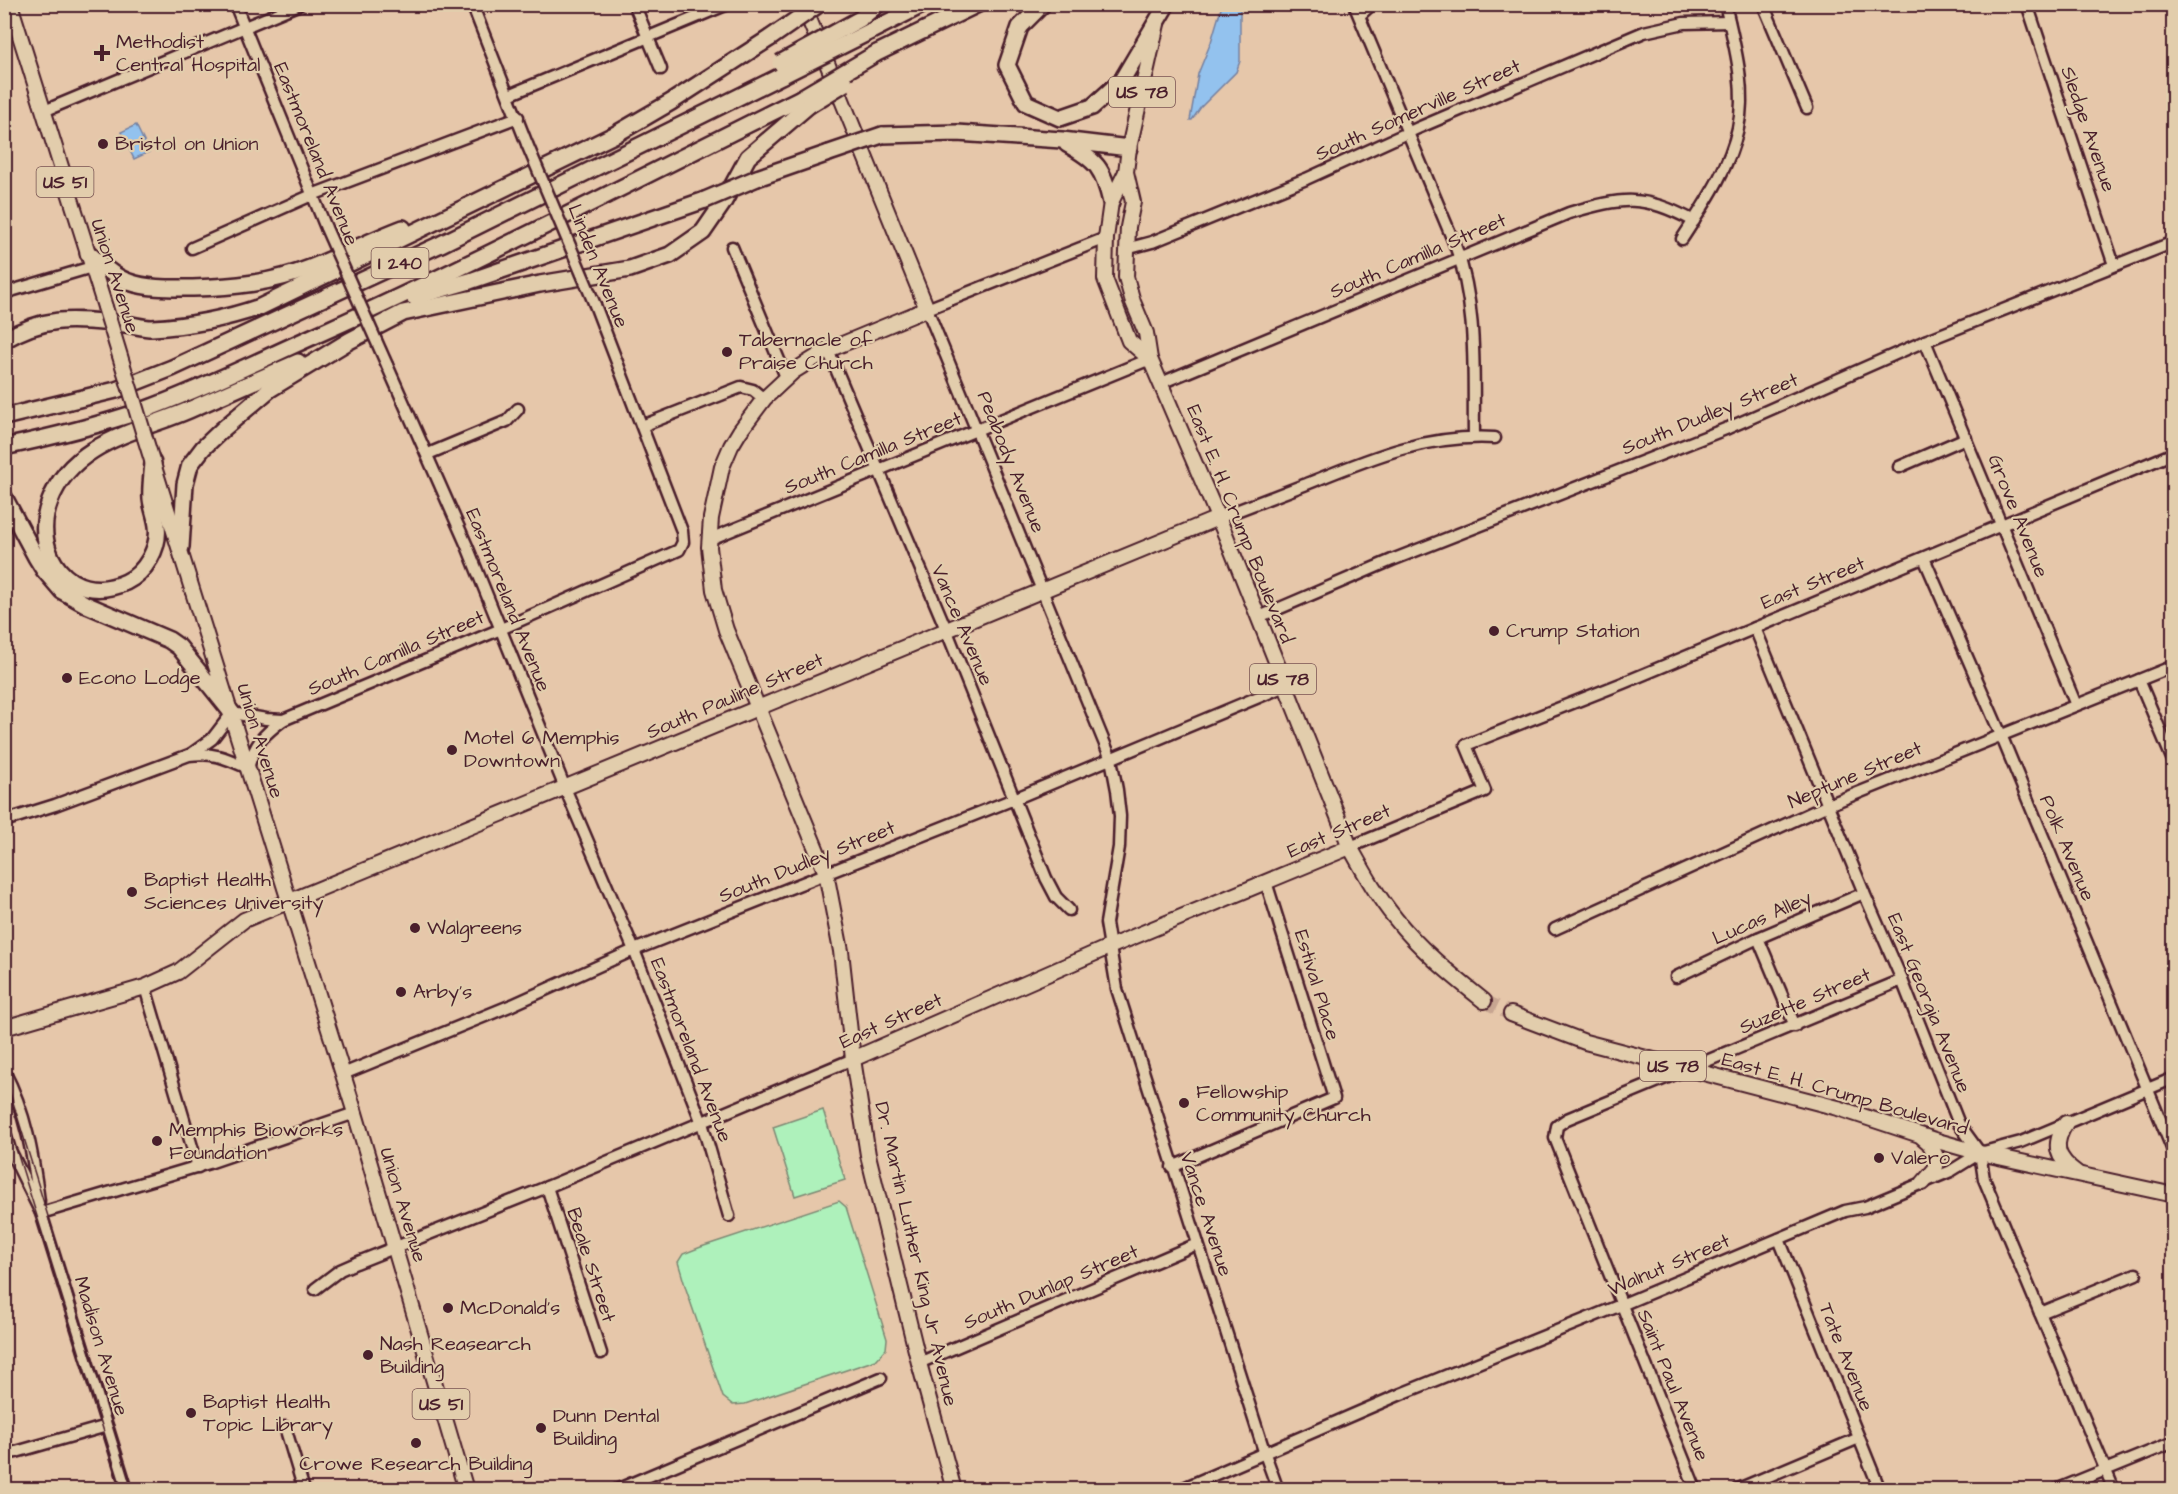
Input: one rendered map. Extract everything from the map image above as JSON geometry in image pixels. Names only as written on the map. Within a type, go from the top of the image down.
[{"type":"highway","points":[[4,340],[37,324],[61,320],[150,328],[195,324],[240,314],[293,291],[616,134],[671,102],[819,4]]},
{"type":"highway","points":[[866,25],[878,4]]},
{"type":"highway","name":"I 240","points":[[4,417],[116,390],[172,368],[441,244],[687,122],[866,25],[924,4]]},
{"type":"highway","points":[[1042,4],[1020,27],[1007,65],[1026,103],[1060,118],[1092,107],[1122,80],[1164,7]]},
{"type":"highway","name":"I 240","points":[[4,447],[50,438],[147,409],[387,303],[804,102],[880,57],[972,8]]},
{"type":"highway","points":[[153,463],[151,498],[158,528],[153,554],[147,564],[132,579],[103,588],[84,587],[70,580],[53,563],[48,551],[45,540],[45,519],[58,485],[66,473],[84,456],[102,444],[349,341],[402,314],[540,284],[630,269],[670,255],[703,232],[723,203],[748,158],[804,102]]},
{"type":"highway","points":[[387,303],[461,284],[705,200],[757,178],[882,135],[957,133],[1129,148]]},
{"type":"highway","points":[[1062,141],[1090,159],[1098,167],[1105,177],[1111,202]]},
{"type":"highway","points":[[90,260],[120,278],[145,286],[191,288],[248,284],[271,280],[310,268],[380,237],[481,199]]},
{"type":"highway","points":[[181,547],[187,473],[194,457],[270,389],[349,341]]},
{"type":"highway","points":[[4,497],[44,570],[62,591],[87,605],[169,640],[179,647],[232,713]]},
{"type":"main road","name":"Peabody Avenue","points":[[803,4],[927,309]]},
{"type":"main road","name":"US 78","points":[[1126,172],[1129,148],[1164,7]]},
{"type":"main road","name":"Union Avenue","points":[[9,8],[44,111],[181,547],[396,1248],[466,1490]]},
{"type":"main road","name":"East E. H. Crump Boulevard","points":[[1126,172],[1133,202],[1126,249],[1126,277],[1146,333],[1150,359],[1259,617],[1350,847],[1371,885],[1396,920],[1424,949],[1484,1001]]},
{"type":"main road","name":"East E. H. Crump Boulevard","points":[[1126,172],[1111,202],[1106,238],[1105,279],[1129,341],[1150,359]]},
{"type":"main road","name":"Dr. Martin Luther King Jr Avenue","points":[[927,309],[828,350],[786,377],[764,399],[740,431],[722,467],[711,518],[710,539],[711,574],[726,630],[826,873],[834,904],[842,951],[853,1059],[868,1155],[954,1490]]},
{"type":"main road","name":"South Pauline Street","points":[[4,1028],[145,987],[178,972],[244,920],[1218,518]]},
{"type":"main road","name":"East Street","points":[[853,1059],[1109,946],[1350,847]]},
{"type":"main road","name":"East E. H. Crump Boulevard","points":[[1511,1014],[1585,1042],[1838,1108],[1980,1153],[2174,1195]]},
{"type":"main road","points":[[2066,1123],[2058,1135],[2059,1152],[2066,1165],[2079,1174]]},
{"type":"main road","points":[[1921,1136],[1929,1143],[1938,1160],[1935,1169],[1923,1183]]},
{"type":"street","name":"Eastmoreland Avenue","points":[[236,4],[312,195],[428,454],[634,950],[702,1123],[729,1216]]},
{"type":"street","points":[[44,111],[300,4]]},
{"type":"street","name":"Linden Avenue","points":[[472,4],[527,144],[595,305],[682,531],[683,542]]},
{"type":"street","points":[[634,4],[661,69]]},
{"type":"street","points":[[509,95],[728,4]]},
{"type":"street","points":[[1372,4],[1357,10],[1466,277],[1471,309],[1474,437]]},
{"type":"street","points":[[1682,238],[1729,158],[1739,126],[1741,85],[1725,4]]},
{"type":"street","points":[[1763,4],[1807,108]]},
{"type":"street","name":"Sledge Avenue","points":[[2027,4],[2114,265]]},
{"type":"street","name":"South Somerville Street","points":[[1126,249],[1152,242],[1296,183],[1644,32],[1684,23],[1729,22]]},
{"type":"street","points":[[192,248],[312,195],[518,117]]},
{"type":"street","name":"South Camilla Street","points":[[1161,383],[1569,213],[1622,200],[1648,201],[1694,221]]},
{"type":"street","name":"Dr. Martin Luther King Jr Avenue","points":[[927,309],[1106,238]]},
{"type":"street","name":"South Dudley Street","points":[[1259,617],[1392,560],[1728,428],[1925,341],[2174,242]]},
{"type":"street","points":[[732,247],[786,377]]},
{"type":"street","points":[[4,293],[90,260]]},
{"type":"street","name":"Peabody Avenue","points":[[927,309],[1111,759],[1120,816],[1119,847],[1106,923],[1109,946]]},
{"type":"street","name":"Grove Avenue","points":[[1925,341],[2076,705]]},
{"type":"street","name":"Vance Avenue","points":[[828,350],[946,630],[1051,889],[1069,910]]},
{"type":"street","name":"South Camilla Street","points":[[710,539],[1150,359]]},
{"type":"street","points":[[642,426],[741,387],[753,390],[764,399]]},
{"type":"street","points":[[428,454],[507,421],[518,409]]},
{"type":"street","name":"South Pauline Street","points":[[1218,518],[1406,447],[1474,437],[1496,438]]},
{"type":"street","points":[[1899,466],[1966,438]]},
{"type":"street","name":"East Street","points":[[1350,847],[1485,791],[1466,745],[1755,628],[2174,453]]},
{"type":"street","name":"South Camilla Street","points":[[248,768],[260,739],[283,720],[501,629],[679,550],[683,542]]},
{"type":"street","name":"Polk Avenue","points":[[1924,558],[2001,735],[2174,1153]]},
{"type":"street","name":"East Georgia Avenue","points":[[1755,628],[1863,893],[1902,980],[1959,1124],[1980,1153],[1984,1179],[2114,1490]]},
{"type":"street","name":"Neptune Street","points":[[1555,929],[1828,805],[2174,666]]},
{"type":"street","points":[[2139,680],[2174,763]]},
{"type":"street","name":"South Dudley Street","points":[[343,1074],[512,1005],[634,950],[1014,799],[1285,686]]},
{"type":"street","points":[[189,755],[212,739],[232,713]]},
{"type":"street","name":"South Camilla Street","points":[[232,713],[283,720]]},
{"type":"street","points":[[4,821],[55,805],[189,755],[207,753],[248,768]]},
{"type":"street","name":"Estival Place","points":[[1172,1167],[1334,1098],[1266,882]]},
{"type":"street","name":"Lucas Alley","points":[[1676,977],[1758,938],[1863,893]]},
{"type":"street","points":[[1758,938],[1795,1026]]},
{"type":"street","name":"Vance Avenue","points":[[1109,946],[1117,990],[1264,1454],[1278,1490]]},
{"type":"street","name":"Suzette Street","points":[[1557,1126],[1567,1119],[1902,980]]},
{"type":"street","points":[[145,987],[198,1167]]},
{"type":"street","name":"East Street","points":[[315,1289],[340,1270],[547,1187],[853,1059]]},
{"type":"street","name":"Madison Avenue","points":[[4,1071],[16,1092],[31,1143],[41,1214]]},
{"type":"street","name":"Walnut Street","points":[[1179,1490],[1401,1394],[1622,1305],[1845,1211],[1865,1207],[1923,1183],[1951,1171],[1980,1153],[2021,1142],[2174,1078]]},
{"type":"street","points":[[41,1214],[198,1167],[355,1113]]},
{"type":"street","name":"Saint Paul Avenue","points":[[1557,1126],[1555,1138],[1696,1490]]},
{"type":"street","name":"Madison Avenue","points":[[4,1130],[10,1149],[41,1214],[127,1490]]},
{"type":"street","name":"Beale Street","points":[[547,1187],[601,1353]]},
{"type":"street","name":"Tate Avenue","points":[[1779,1239],[1880,1490]]},
{"type":"street","name":"South Dunlap Street","points":[[920,1363],[1197,1244]]},
{"type":"street","points":[[2040,1313],[2136,1274]]},
{"type":"street","points":[[616,1490],[881,1378]]},
{"type":"street","points":[[4,1454],[107,1426]]},
{"type":"street","points":[[285,1427],[304,1490]]},
{"type":"street","points":[[1736,1490],[1859,1438]]},
{"type":"street","points":[[2056,1490],[2174,1442]]},
{"type":"green space","points":[[823,1110],[845,1180],[795,1196],[773,1127]]},
{"type":"green space","points":[[839,1201],[846,1207],[887,1339],[886,1349],[876,1360],[745,1404],[733,1405],[723,1397],[678,1262],[683,1254],[701,1247]]},
{"type":"water","points":[[1222,5],[1240,5],[1240,61],[1236,72],[1190,120],[1198,74]]},
{"type":"water","points":[[136,125],[149,152],[134,159],[121,132]]},
{"type":"tunnel","points":[[1484,1001],[1511,1014]]},
{"type":"tram line","points":[[4,1073],[132,1490]]},
{"type":"tram line","points":[[4,1110],[122,1490]]},
{"type":"place","name":"Methodist Central Hospital","points":[[102,53]]},
{"type":"place","name":"Bristol on Union","points":[[103,144]]},
{"type":"place","name":"Tabernacle of Praise Church","points":[[727,352]]},
{"type":"place","name":"Crump Station","points":[[1494,631]]},
{"type":"place","name":"Econo Lodge","points":[[67,678]]},
{"type":"place","name":"Motel 6 Memphis Downtown","points":[[452,750]]},
{"type":"place","name":"Baptist Health Sciences University","points":[[132,892]]},
{"type":"place","name":"Walgreens","points":[[415,928]]},
{"type":"place","name":"Arby's","points":[[401,992]]},
{"type":"place","name":"Fellowship Community Church","points":[[1184,1103]]},
{"type":"place","name":"Memphis Bioworks Foundation","points":[[157,1141]]},
{"type":"place","name":"Valero","points":[[1879,1158]]},
{"type":"place","name":"McDonald's","points":[[448,1308]]},
{"type":"place","name":"Nash Reasearch Building","points":[[368,1355]]},
{"type":"place","name":"Baptist Health Topic Library","points":[[191,1413]]},
{"type":"place","name":"Dunn Dental Building","points":[[541,1428]]},
{"type":"place","name":"Crowe Research Building","points":[[416,1443]]}]
